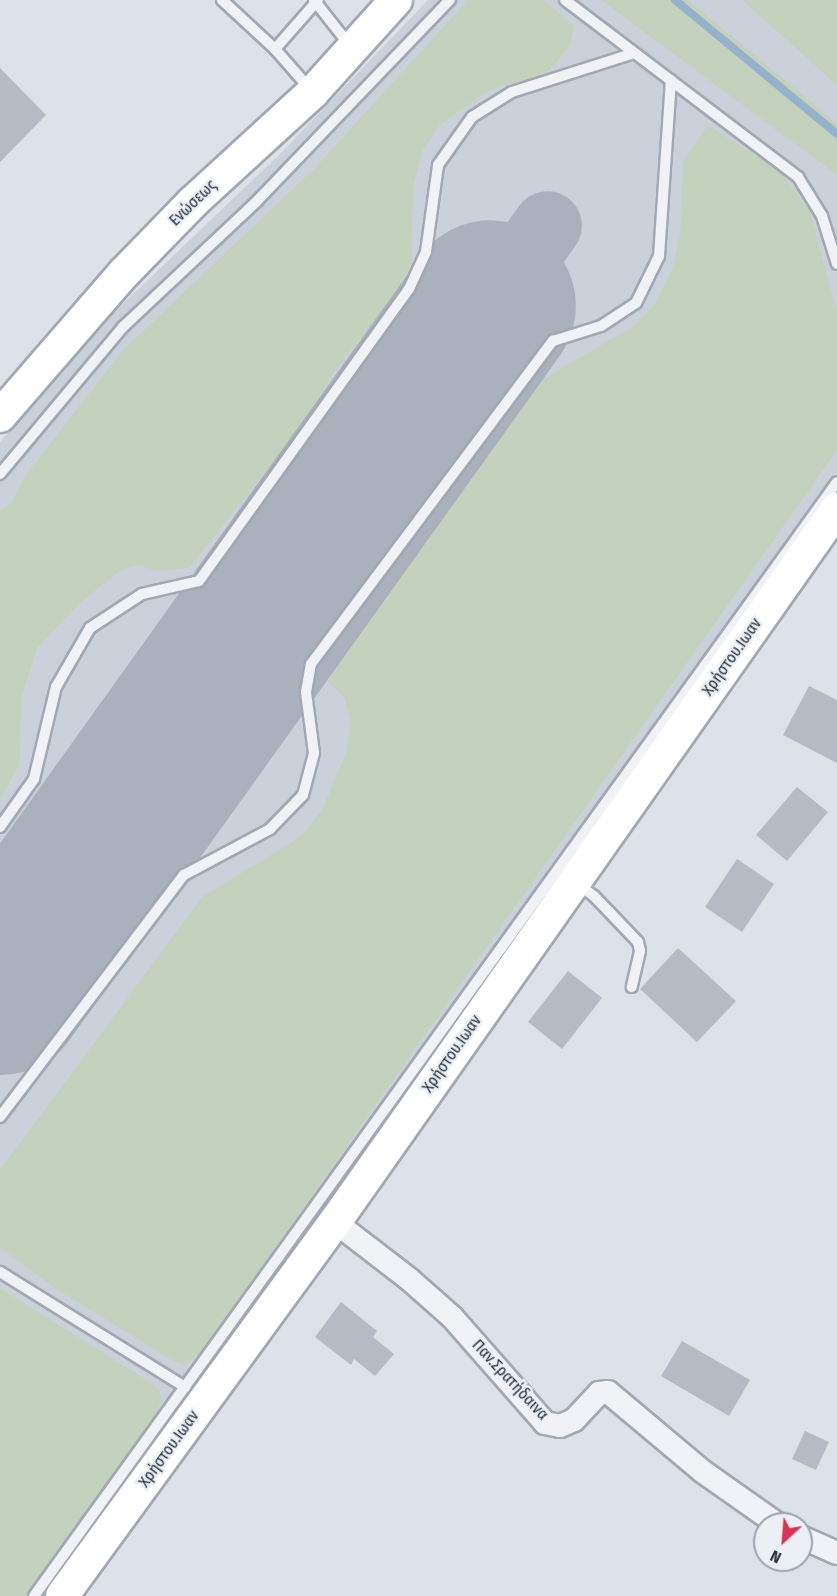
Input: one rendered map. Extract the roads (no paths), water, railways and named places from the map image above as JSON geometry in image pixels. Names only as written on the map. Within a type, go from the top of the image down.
[{"type":"street","name":"Ενώσεως","points":[[0,416],[147,249],[313,92],[396,0]]},
{"type":"street","name":"Χρήστου.Ιωαν","points":[[63,1596],[335,1222],[837,509]]},
{"type":"street","name":"Παν.Σρατήδαινα","points":[[335,1222],[409,1279],[452,1317],[545,1423],[560,1426],[574,1419],[599,1393],[608,1392],[702,1471],[760,1512]]},
{"type":"street","points":[[813,1543],[837,1553]]},
{"type":"lane","points":[[222,0],[275,49],[313,92]]},
{"type":"lane","points":[[0,474],[123,327],[256,201],[450,0]]},
{"type":"lane","points":[[565,0],[631,54],[671,80],[798,177],[822,216],[837,264]]},
{"type":"lane","points":[[275,49],[316,1],[352,48]]},
{"type":"lane","points":[[0,827],[34,779],[56,687],[90,628],[142,594],[199,581],[409,289],[426,252],[438,165],[472,117],[512,92],[631,54]]},
{"type":"lane","points":[[0,1117],[184,875],[270,829],[303,795],[314,753],[306,692],[311,664],[553,340],[601,326],[636,303],[659,256],[671,80]]},
{"type":"lane","points":[[34,1596],[837,482]]},
{"type":"lane","points":[[573,881],[594,896],[638,942],[640,951],[632,987]]},
{"type":"lane","points":[[0,1272],[185,1386]]},
{"type":"waterway","points":[[675,0],[837,134]]}]
